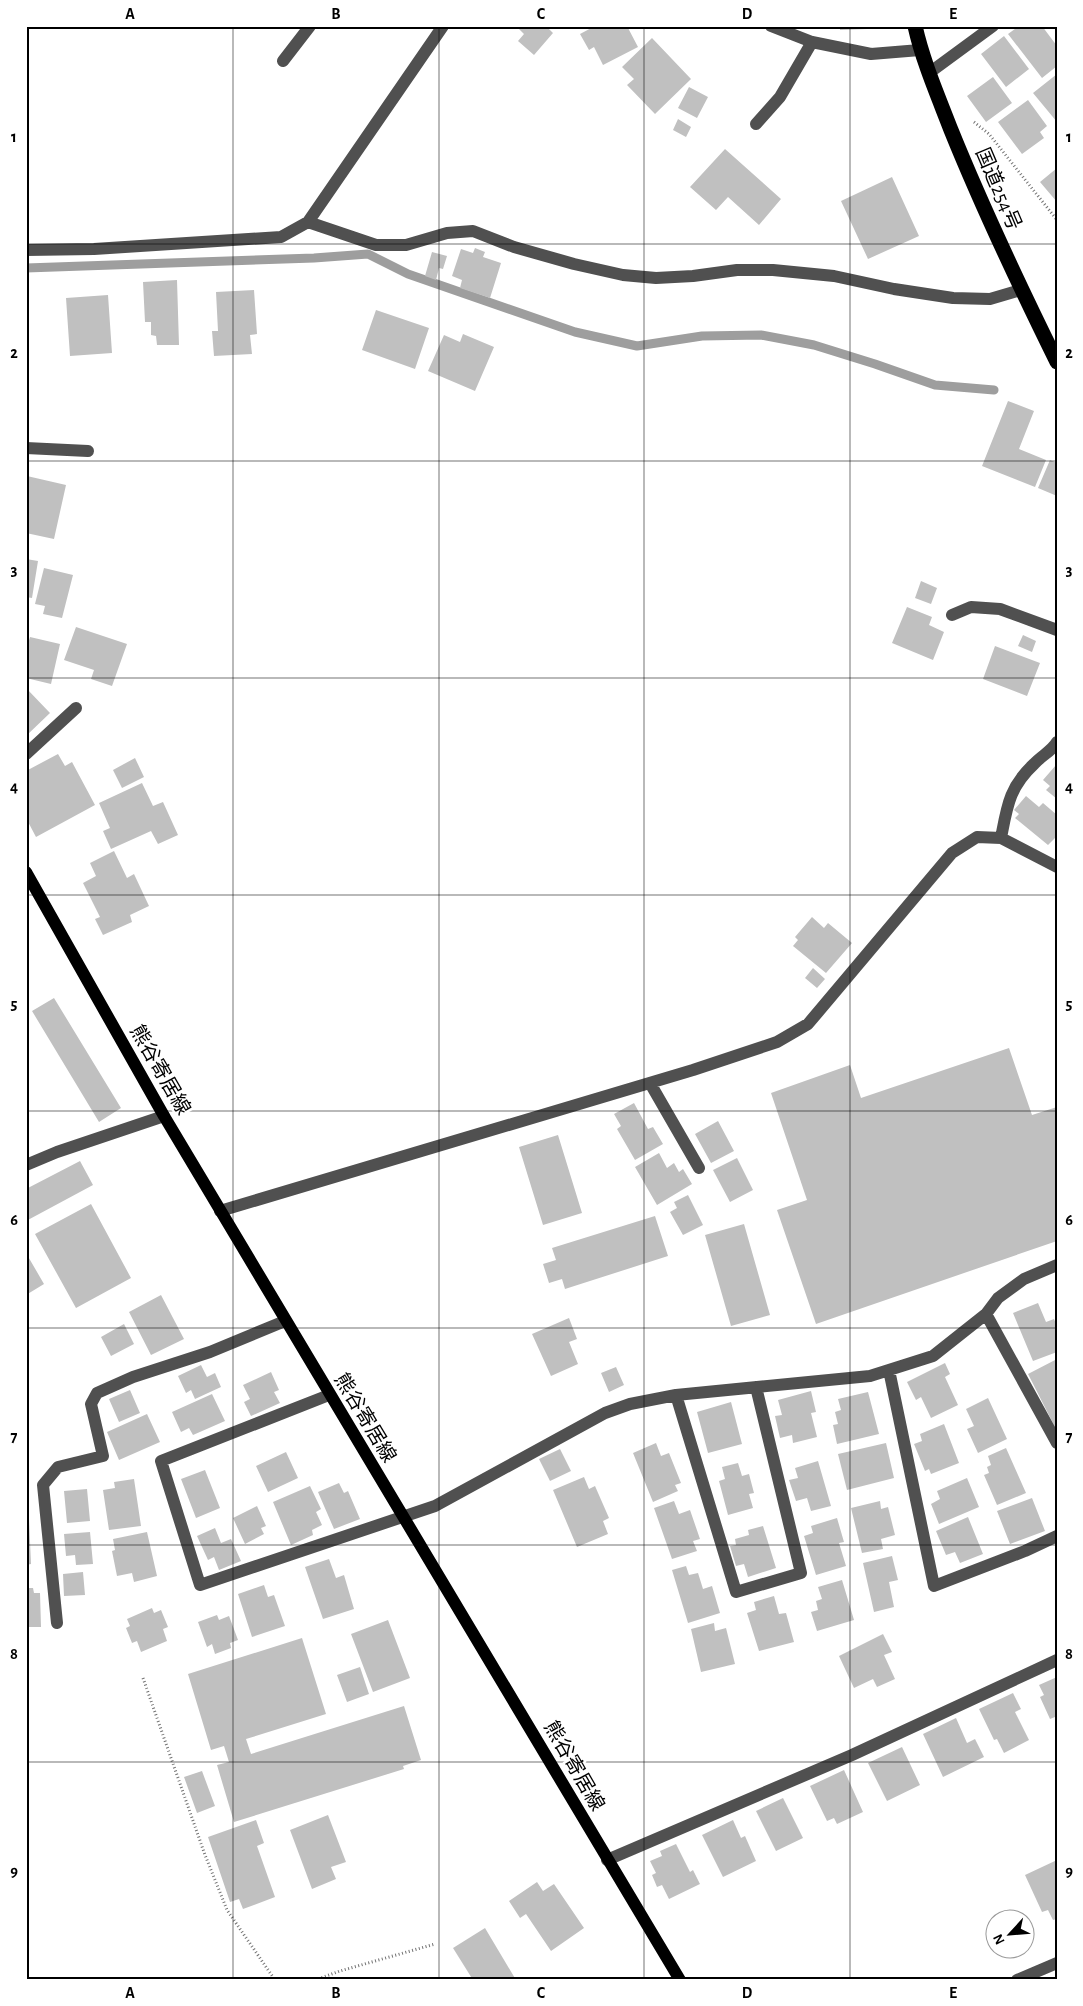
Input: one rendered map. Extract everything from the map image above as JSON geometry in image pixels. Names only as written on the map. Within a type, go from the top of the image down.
[{"type":"highway","name":"国道254号","points":[[915,26],[920,50],[968,172],[1021,290],[1057,362]]},
{"type":"main road","name":"熊谷寄居線","points":[[26,872],[220,1211],[680,1980]]},
{"type":"street","points":[[284,61],[310,26]]},
{"type":"street","points":[[26,250],[94,249],[281,237],[308,222],[443,26]]},
{"type":"street","points":[[770,26],[812,42],[871,54],[920,50]]},
{"type":"street","points":[[929,73],[992,26]]},
{"type":"street","points":[[756,124],[780,96],[812,42]]},
{"type":"street","points":[[308,222],[376,245],[406,245],[447,233],[472,231],[514,247],[574,264],[623,275],[656,278],[693,276],[737,270],[773,270],[834,276],[894,289],[953,298],[990,299],[1021,290]]},
{"type":"street","points":[[26,448],[88,451]]},
{"type":"street","points":[[952,615],[971,607],[1000,609],[1057,630]]},
{"type":"street","points":[[26,754],[76,708]]},
{"type":"street","points":[[1001,838],[1007,802],[1016,785],[1033,764],[1054,747],[1057,742]]},
{"type":"street","points":[[220,1211],[650,1083],[778,1042],[808,1024],[952,853],[977,838],[1001,838],[1057,867]]},
{"type":"street","points":[[650,1083],[699,1168]]},
{"type":"street","points":[[26,1165],[56,1152],[164,1116]]},
{"type":"street","points":[[329,1395],[161,1461],[200,1585],[435,1506],[605,1414],[630,1404],[676,1395],[870,1376],[933,1356],[986,1314],[998,1298],[1024,1279],[1057,1265]]},
{"type":"street","points":[[986,1314],[1057,1443]]},
{"type":"street","points":[[57,1623],[43,1485],[58,1468],[103,1456],[91,1404],[97,1393],[133,1377],[210,1352],[285,1320]]},
{"type":"street","points":[[889,1370],[934,1586],[1025,1552],[1057,1536]]},
{"type":"street","points":[[676,1395],[736,1592],[801,1573],[756,1387]]},
{"type":"street","points":[[607,1860],[852,1755],[1057,1660]]},
{"type":"street","points":[[1017,1980],[1057,1963]]},
{"type":"path","points":[[946,115],[971,120],[989,134],[1057,220]]},
{"type":"path","points":[[143,1678],[205,1855],[227,1910],[275,1980]]},
{"type":"path","points":[[315,1980],[435,1944]]},
{"type":"building","points":[[520,26],[546,26],[553,33],[534,55],[518,41],[524,34],[518,28]]},
{"type":"building","points":[[595,26],[627,26],[638,47],[603,65],[594,47],[589,50],[580,34]]},
{"type":"building","points":[[840,26],[867,26],[867,29],[840,30]]},
{"type":"building","points":[[1019,26],[1042,26],[1057,46],[1057,66],[1042,78],[1008,34]]},
{"type":"building","points":[[1004,36],[1029,69],[1006,87],[981,54]]},
{"type":"building","points":[[652,38],[691,79],[655,114],[627,85],[634,79],[622,67]]},
{"type":"building","points":[[1057,74],[1057,122],[1033,93]]},
{"type":"building","points":[[993,77],[1012,103],[986,122],[967,96]]},
{"type":"building","points":[[689,87],[708,97],[697,118],[678,108]]},
{"type":"building","points":[[1028,100],[1047,126],[1040,132],[1044,138],[1022,154],[998,122]]},
{"type":"building","points":[[678,119],[691,127],[686,137],[673,130]]},
{"type":"building","points":[[725,149],[781,199],[759,225],[728,197],[716,210],[690,187]]},
{"type":"building","points":[[1057,168],[1057,202],[1040,182]]},
{"type":"building","points":[[892,177],[919,236],[868,259],[841,201]]},
{"type":"building","points":[[475,248],[485,252],[483,257],[501,263],[490,298],[460,288],[462,280],[452,276],[461,249],[473,253]]},
{"type":"building","points":[[432,252],[447,256],[443,269],[439,268],[436,280],[425,276]]},
{"type":"building","points":[[177,280],[179,345],[157,345],[156,336],[151,335],[151,322],[145,322],[143,282]]},
{"type":"building","points":[[254,290],[257,334],[250,335],[252,354],[214,356],[212,331],[218,331],[216,292]]},
{"type":"building","points":[[108,295],[112,353],[70,356],[66,298]]},
{"type":"building","points":[[376,310],[429,328],[415,369],[362,350]]},
{"type":"building","points":[[463,334],[494,347],[475,391],[428,371],[444,335],[460,342]]},
{"type":"building","points":[[1008,401],[1034,411],[1019,449],[1046,460],[1035,487],[982,466]]},
{"type":"building","points":[[1050,460],[1057,463],[1057,496],[1038,488]]},
{"type":"building","points":[[27,476],[66,485],[54,539],[26,533]]},
{"type":"building","points":[[26,559],[38,561],[32,598],[26,597]]},
{"type":"building","points":[[44,568],[73,575],[62,618],[43,614],[45,606],[35,604]]},
{"type":"building","points":[[921,581],[937,588],[931,604],[915,598]]},
{"type":"building","points":[[907,607],[932,617],[929,625],[944,632],[933,660],[892,643]]},
{"type":"building","points":[[76,627],[127,644],[112,686],[91,679],[94,670],[64,660]]},
{"type":"building","points":[[1023,635],[1036,641],[1032,652],[1018,646]]},
{"type":"building","points":[[30,637],[60,644],[51,684],[26,678],[26,651]]},
{"type":"building","points":[[995,646],[1040,663],[1027,696],[983,679]]},
{"type":"building","points":[[26,690],[50,713],[26,736]]},
{"type":"building","points":[[58,754],[65,766],[72,762],[95,805],[36,837],[26,818],[26,771]]},
{"type":"building","points":[[135,758],[144,777],[122,788],[113,770]]},
{"type":"building","points":[[1056,765],[1057,799],[1046,790],[1050,786],[1043,780]]},
{"type":"building","points":[[142,783],[153,806],[163,802],[178,835],[158,844],[151,831],[111,849],[103,831],[110,828],[99,803]]},
{"type":"building","points":[[1026,796],[1039,807],[1043,803],[1057,815],[1057,839],[1055,838],[1048,845],[1015,818],[1019,814],[1014,810]]},
{"type":"building","points":[[114,851],[127,878],[134,874],[149,906],[130,915],[132,922],[103,935],[95,919],[100,917],[83,883],[96,876],[90,863]]},
{"type":"building","points":[[812,917],[824,928],[828,923],[852,943],[826,973],[793,946],[798,940],[795,937]]},
{"type":"building","points":[[813,968],[825,979],[817,988],[805,978]]},
{"type":"building","points":[[54,998],[121,1108],[99,1122],[32,1011]]},
{"type":"building","points":[[1009,1048],[1032,1115],[1057,1107],[1057,1241],[816,1324],[777,1210],[807,1200],[771,1093],[850,1065],[861,1098]]},
{"type":"building","points":[[634,1103],[648,1129],[653,1127],[663,1144],[635,1160],[617,1129],[621,1126],[614,1114]]},
{"type":"building","points":[[718,1121],[734,1151],[711,1163],[695,1134]]},
{"type":"building","points":[[558,1135],[582,1213],[543,1225],[519,1147]]},
{"type":"building","points":[[659,1153],[667,1168],[674,1163],[679,1172],[683,1169],[692,1184],[657,1205],[635,1167]]},
{"type":"building","points":[[737,1158],[753,1190],[730,1202],[713,1170]]},
{"type":"building","points":[[80,1161],[93,1185],[26,1221],[26,1189]]},
{"type":"building","points":[[688,1195],[703,1225],[683,1235],[670,1212],[677,1208],[674,1202]]},
{"type":"building","points":[[91,1204],[131,1278],[76,1308],[35,1234]]},
{"type":"building","points":[[655,1216],[668,1256],[565,1289],[562,1279],[549,1283],[543,1264],[556,1260],[552,1248]]},
{"type":"building","points":[[744,1224],[770,1315],[731,1326],[705,1235]]},
{"type":"building","points":[[26,1253],[44,1284],[26,1295]]},
{"type":"building","points":[[161,1295],[184,1339],[151,1355],[129,1312]]},
{"type":"building","points":[[1038,1303],[1046,1322],[1054,1319],[1057,1326],[1057,1352],[1033,1361],[1013,1313]]},
{"type":"building","points":[[569,1318],[577,1339],[569,1342],[578,1364],[551,1376],[532,1334]]},
{"type":"building","points":[[124,1324],[134,1344],[111,1356],[101,1337]]},
{"type":"building","points":[[1057,1359],[1057,1427],[1055,1427],[1028,1374]]},
{"type":"building","points":[[945,1363],[950,1374],[945,1377],[958,1405],[931,1418],[921,1397],[916,1400],[907,1382]]},
{"type":"building","points":[[201,1365],[207,1377],[215,1373],[221,1387],[195,1399],[191,1390],[186,1393],[178,1376]]},
{"type":"building","points":[[616,1367],[624,1385],[609,1392],[601,1373]]},
{"type":"building","points":[[271,1372],[279,1390],[274,1392],[280,1403],[251,1416],[244,1402],[250,1399],[243,1385]]},
{"type":"building","points":[[130,1390],[140,1413],[119,1422],[109,1399]]},
{"type":"building","points":[[811,1391],[816,1412],[811,1413],[817,1437],[793,1443],[792,1435],[780,1438],[775,1416],[782,1415],[778,1400]]},
{"type":"building","points":[[868,1392],[879,1434],[837,1444],[833,1425],[838,1424],[835,1412],[841,1410],[838,1399]]},
{"type":"building","points":[[212,1394],[225,1421],[193,1435],[189,1428],[181,1432],[172,1412]]},
{"type":"building","points":[[988,1398],[1007,1439],[978,1453],[967,1429],[974,1426],[966,1409]]},
{"type":"building","points":[[731,1402],[742,1444],[708,1453],[697,1412]]},
{"type":"building","points":[[147,1414],[160,1442],[119,1460],[107,1432]]},
{"type":"building","points":[[944,1424],[959,1463],[931,1474],[929,1469],[925,1471],[914,1444],[922,1441],[920,1434]]},
{"type":"building","points":[[656,1443],[661,1456],[669,1453],[681,1483],[675,1485],[678,1491],[653,1502],[633,1453]]},
{"type":"building","points":[[886,1443],[894,1478],[847,1490],[838,1454]]},
{"type":"building","points":[[1006,1448],[1026,1493],[997,1505],[984,1475],[989,1473],[987,1467],[991,1465],[988,1456]]},
{"type":"building","points":[[560,1449],[571,1471],[550,1481],[539,1459]]},
{"type":"building","points":[[286,1452],[298,1478],[268,1492],[256,1466]]},
{"type":"building","points":[[818,1461],[831,1506],[811,1511],[807,1498],[796,1501],[789,1480],[798,1478],[795,1468]]},
{"type":"building","points":[[738,1463],[742,1476],[749,1474],[754,1493],[749,1494],[753,1508],[728,1515],[719,1481],[725,1479],[722,1467]]},
{"type":"building","points":[[205,1470],[220,1508],[196,1518],[181,1479]]},
{"type":"building","points":[[584,1477],[589,1489],[595,1486],[609,1518],[603,1521],[608,1534],[577,1547],[553,1490]]},
{"type":"building","points":[[967,1478],[979,1507],[939,1524],[931,1504],[940,1499],[937,1491]]},
{"type":"building","points":[[134,1479],[141,1526],[109,1530],[103,1490],[115,1488],[114,1482]]},
{"type":"building","points":[[339,1483],[344,1493],[348,1491],[360,1519],[334,1529],[318,1492]]},
{"type":"building","points":[[310,1486],[321,1509],[316,1512],[322,1525],[312,1530],[313,1535],[291,1545],[273,1502]]},
{"type":"building","points":[[87,1489],[90,1521],[67,1523],[64,1491]]},
{"type":"building","points":[[1032,1498],[1045,1531],[1010,1544],[997,1511]]},
{"type":"building","points":[[674,1501],[679,1514],[690,1510],[700,1539],[693,1541],[697,1551],[672,1559],[654,1508]]},
{"type":"building","points":[[880,1501],[881,1509],[888,1507],[895,1535],[881,1539],[883,1549],[862,1553],[851,1508]]},
{"type":"building","points":[[257,1506],[266,1526],[261,1528],[264,1534],[245,1544],[233,1518]]},
{"type":"building","points":[[968,1517],[983,1554],[960,1563],[955,1552],[946,1555],[936,1531]]},
{"type":"building","points":[[837,1518],[844,1542],[839,1543],[846,1566],[816,1575],[804,1536],[813,1533],[811,1526]]},
{"type":"building","points":[[26,1519],[29,1519],[31,1564],[26,1565]]},
{"type":"building","points":[[763,1526],[776,1568],[748,1577],[744,1564],[736,1566],[730,1546],[736,1545],[735,1539],[749,1535],[748,1530]]},
{"type":"building","points":[[215,1528],[221,1543],[231,1539],[241,1561],[219,1570],[214,1557],[208,1560],[197,1536]]},
{"type":"building","points":[[90,1532],[93,1564],[76,1565],[75,1555],[66,1556],[64,1534]]},
{"type":"building","points":[[147,1532],[157,1576],[134,1582],[132,1573],[117,1576],[112,1551],[115,1550],[113,1539]]},
{"type":"building","points":[[892,1556],[898,1580],[889,1582],[894,1607],[874,1612],[863,1563]]},
{"type":"building","points":[[329,1559],[336,1578],[344,1575],[354,1609],[323,1619],[305,1567]]},
{"type":"building","points":[[686,1566],[689,1575],[698,1573],[703,1589],[712,1586],[720,1613],[688,1623],[672,1570]]},
{"type":"building","points":[[83,1572],[85,1595],[64,1596],[63,1574]]},
{"type":"building","points":[[842,1580],[854,1620],[817,1631],[811,1612],[818,1610],[816,1601],[822,1599],[818,1587]]},
{"type":"building","points":[[264,1585],[268,1597],[274,1595],[285,1626],[252,1637],[238,1594]]},
{"type":"building","points":[[26,1588],[33,1588],[34,1593],[40,1593],[41,1627],[26,1627]]},
{"type":"building","points":[[774,1596],[779,1614],[786,1613],[794,1642],[759,1651],[747,1613],[756,1610],[754,1602]]},
{"type":"building","points":[[152,1608],[154,1613],[161,1610],[168,1627],[163,1629],[167,1641],[141,1652],[137,1641],[132,1643],[126,1628],[130,1626],[127,1619]]},
{"type":"building","points":[[217,1615],[219,1620],[229,1616],[238,1640],[230,1643],[231,1648],[215,1654],[212,1644],[207,1647],[198,1622]]},
{"type":"building","points":[[388,1620],[410,1678],[373,1692],[351,1634]]},
{"type":"building","points":[[714,1623],[715,1631],[726,1628],[735,1664],[701,1672],[691,1629]]},
{"type":"building","points":[[883,1634],[892,1652],[884,1655],[895,1679],[877,1687],[873,1679],[854,1688],[839,1656]]},
{"type":"building","points":[[302,1638],[326,1714],[246,1739],[251,1754],[404,1706],[421,1760],[403,1766],[404,1769],[234,1822],[217,1765],[229,1762],[224,1746],[211,1750],[188,1674]]},
{"type":"building","points":[[360,1667],[369,1694],[347,1702],[337,1675]]},
{"type":"building","points":[[1057,1677],[1057,1720],[1055,1717],[1050,1719],[1040,1697],[1044,1695],[1039,1685]]},
{"type":"building","points":[[1013,1693],[1021,1709],[1015,1712],[1029,1740],[1004,1753],[997,1739],[994,1740],[979,1709]]},
{"type":"building","points":[[956,1718],[967,1743],[975,1739],[984,1757],[943,1777],[923,1734]]},
{"type":"building","points":[[902,1747],[920,1785],[887,1801],[868,1763]]},
{"type":"building","points":[[844,1770],[863,1812],[837,1824],[834,1818],[827,1821],[810,1786]]},
{"type":"building","points":[[202,1771],[215,1806],[197,1813],[184,1777]]},
{"type":"building","points":[[783,1798],[803,1838],[776,1851],[756,1811]]},
{"type":"building","points":[[328,1815],[346,1862],[331,1867],[336,1879],[312,1889],[290,1830]]},
{"type":"building","points":[[256,1820],[264,1843],[257,1846],[275,1897],[243,1909],[239,1899],[230,1902],[208,1837]]},
{"type":"building","points":[[733,1820],[741,1838],[745,1836],[756,1861],[723,1877],[702,1835]]},
{"type":"building","points":[[676,1844],[690,1872],[693,1870],[700,1884],[669,1899],[662,1885],[657,1887],[652,1875],[656,1873],[650,1861],[662,1856],[660,1851]]},
{"type":"building","points":[[1057,1860],[1057,1919],[1053,1920],[1048,1910],[1042,1912],[1025,1875]]},
{"type":"building","points":[[537,1882],[543,1891],[554,1884],[584,1928],[551,1951],[526,1914],[520,1918],[509,1901]]},
{"type":"building","points":[[485,1928],[516,1980],[473,1980],[453,1948]]},
{"type":"waterway","points":[[26,268],[314,258],[368,254],[408,274],[575,332],[637,346],[702,336],[761,335],[814,345],[935,385],[994,390]]}]
